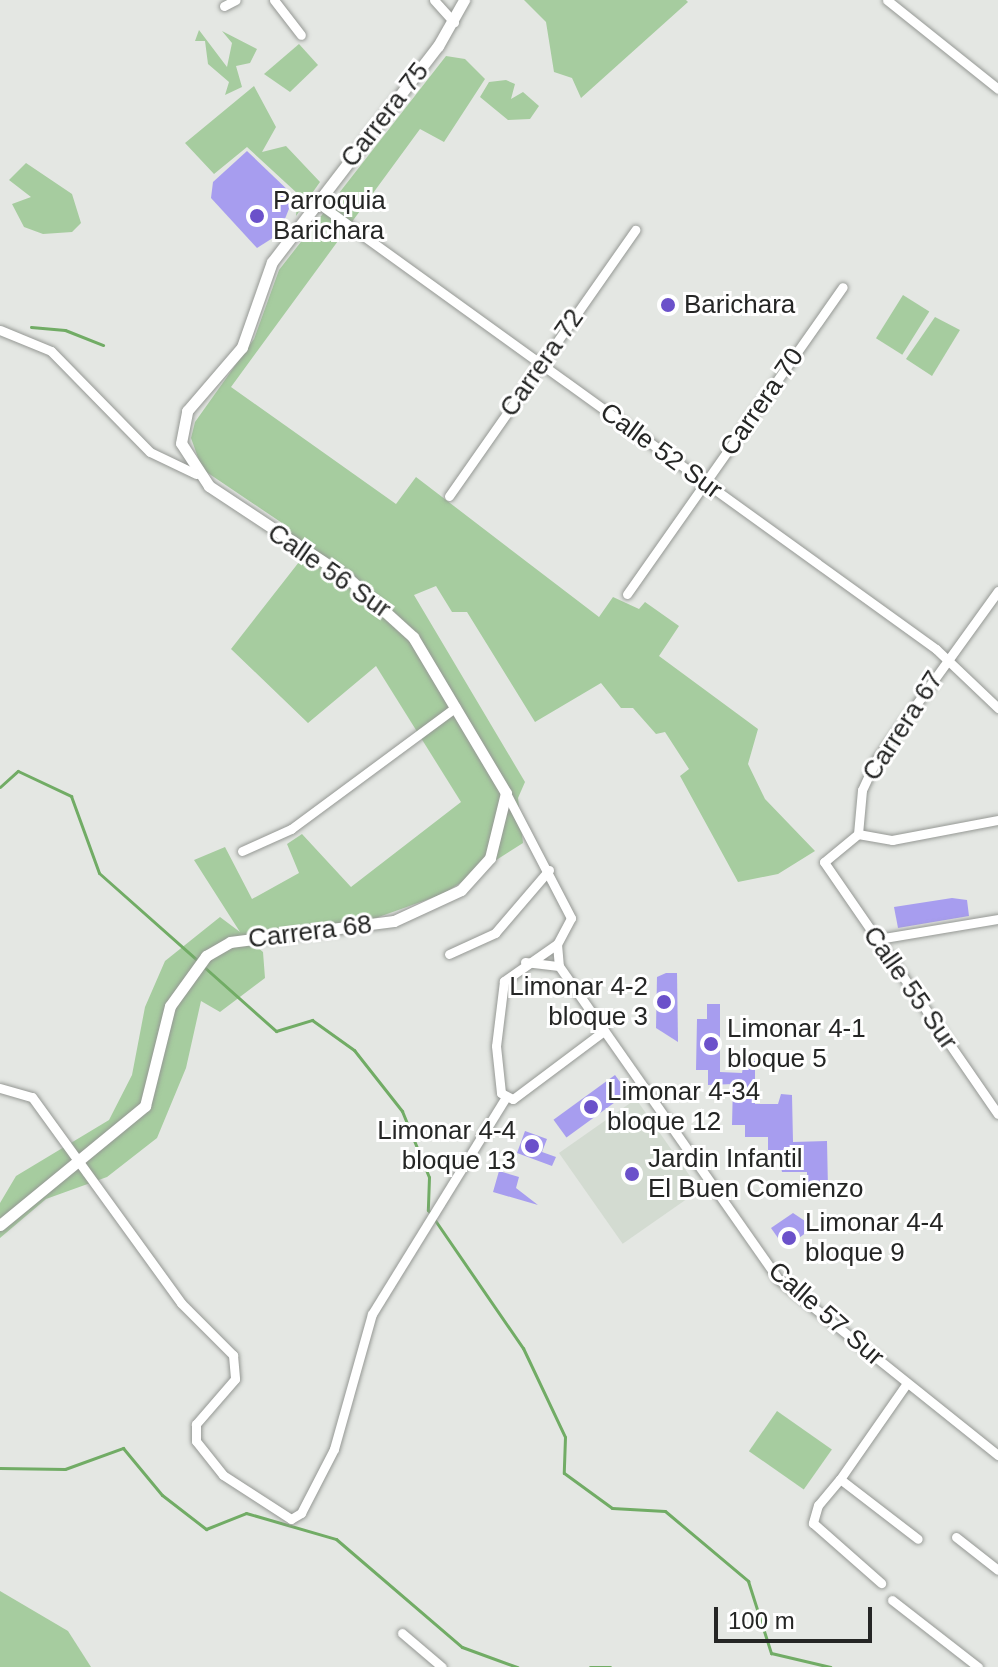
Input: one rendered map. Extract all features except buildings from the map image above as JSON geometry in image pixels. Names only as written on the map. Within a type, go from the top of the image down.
[{"type":"street","points":[[224,6],[236,0]]},
{"type":"street","points":[[274,0],[301,35]]},
{"type":"street","points":[[434,0],[454,22]]},
{"type":"street","name":"Carrera 75","points":[[196,474],[181,443],[187,411],[242,347],[272,262],[454,22],[464,0]]},
{"type":"street","points":[[887,0],[998,89]]},
{"type":"street","name":"Calle 52 Sur","points":[[318,203],[947,659],[998,708]]},
{"type":"street","name":"Carrera 72","points":[[449,496],[635,230]]},
{"type":"street","name":"Carrera 70","points":[[627,594],[843,287]]},
{"type":"street","name":"Calle 56 Sur","points":[[0,330],[51,351],[150,452],[196,474],[397,618],[456,707],[571,913],[569,931],[557,944]]},
{"type":"street","name":"Carrera 67","points":[[858,834],[862,790],[876,760],[998,591]]},
{"type":"street","points":[[242,851],[291,829],[456,707]]},
{"type":"street","name":"Carrera 68","points":[[0,1225],[76,1166],[145,1106],[178,987],[195,965],[230,942],[358,930],[446,899],[484,870],[506,793]]},
{"type":"street","points":[[858,834],[892,840],[998,820]]},
{"type":"street","name":"Calle 55 Sur","points":[[858,834],[824,862],[998,1114]]},
{"type":"street","points":[[449,954],[495,933],[549,870]]},
{"type":"street","points":[[878,939],[998,919]]},
{"type":"street","points":[[506,1097],[496,1046],[499,997],[525,962],[557,944]]},
{"type":"street","name":"Calle 57 Sur","points":[[557,944],[559,966],[778,1279],[998,1455]]},
{"type":"street","points":[[525,962],[559,966]]},
{"type":"street","points":[[0,1088],[26,1091],[76,1166],[105,1194],[181,1303],[233,1355],[235,1379],[196,1424],[196,1441],[223,1475],[291,1519],[301,1513],[334,1449],[372,1314],[425,1225],[437,1214],[506,1097],[536,1085],[604,1031]]},
{"type":"street","points":[[881,1583],[813,1523],[818,1505],[840,1479],[907,1383]]},
{"type":"street","points":[[840,1479],[918,1539]]},
{"type":"street","points":[[956,1537],[998,1570]]},
{"type":"street","points":[[892,1600],[978,1667]]},
{"type":"street","points":[[402,1633],[442,1667]]},
{"type":"shaded area","name":"Jardin Infantil El Buen Comienzo","points":[[636,1099],[700,1190],[623,1244],[559,1153]]},
{"type":"green space","points":[[524,0],[688,2],[581,98],[572,78],[554,72],[546,22]]},
{"type":"green space","points":[[199,30],[227,67],[232,43],[222,31],[257,49],[250,63],[236,66],[242,87],[225,95],[229,82],[208,64],[205,41],[195,41]]},
{"type":"green space","points":[[299,44],[318,65],[290,92],[264,74]]},
{"type":"green space","points":[[446,56],[465,59],[485,79],[444,142],[420,129],[231,387],[396,504],[416,477],[599,617],[613,597],[639,609],[645,602],[679,626],[659,656],[758,729],[748,764],[765,799],[815,851],[778,874],[738,882],[680,776],[689,769],[665,732],[656,734],[633,708],[621,708],[601,683],[535,722],[467,612],[452,612],[436,586],[414,595],[525,782],[518,798],[523,843],[443,894],[362,923],[246,938],[263,952],[265,978],[220,1012],[201,1001],[186,1068],[157,1138],[107,1177],[46,1199],[0,1238],[0,1203],[16,1176],[109,1120],[132,1075],[145,1007],[165,961],[220,917],[240,932],[194,860],[225,847],[252,899],[299,873],[287,844],[302,834],[351,887],[461,802],[376,666],[308,723],[231,649],[299,562],[288,527],[202,469],[191,438],[195,422],[254,339],[279,270]]},
{"type":"green space","points":[[506,80],[515,84],[511,99],[523,92],[539,106],[530,119],[508,120],[480,97],[489,82]]},
{"type":"green space","points":[[254,86],[276,127],[262,152],[286,146],[320,182],[296,216],[298,194],[247,147],[214,174],[185,143]]},
{"type":"green space","points":[[26,163],[72,194],[81,223],[72,232],[43,234],[24,227],[12,204],[31,197],[9,180]]},
{"type":"green space","points":[[903,295],[929,311],[902,355],[876,338]]},
{"type":"green space","points":[[935,317],[960,330],[932,376],[906,359]]},
{"type":"green space","points":[[777,1411],[832,1449],[804,1490],[749,1451]]},
{"type":"green space","points":[[0,1591],[68,1631],[91,1667],[0,1667]]},
{"type":"waterway","points":[[31,327],[65,330],[103,345]]},
{"type":"waterway","points":[[0,787],[18,771],[71,796],[99,873],[198,961]]},
{"type":"waterway","points":[[203,966],[276,1031],[312,1020],[354,1050],[402,1111],[429,1177],[428,1210],[523,1348],[565,1437],[564,1473],[612,1508],[665,1511],[748,1581],[771,1653],[830,1667]]},
{"type":"waterway","points":[[0,1468],[65,1469],[123,1448],[162,1495],[206,1529],[246,1513],[336,1539],[462,1647],[517,1667]]},
{"type":"waterway","points":[[590,1667],[610,1667]]},
{"type":"place","name":"Parroquia Barichara","points":[[257,216]]},
{"type":"place","name":"Barichara","points":[[668,305]]},
{"type":"place","name":"Limonar 4-2 bloque 3","points":[[664,1002]]},
{"type":"place","name":"Limonar 4-1 bloque 5","points":[[711,1044]]},
{"type":"place","name":"Limonar 4-34 bloque 12","points":[[591,1107]]},
{"type":"place","name":"Limonar 4-4 bloque 13","points":[[532,1146]]},
{"type":"place","name":"Jardin Infantil El Buen Comienzo","points":[[632,1174]]},
{"type":"place","name":"Limonar 4-4 bloque 9","points":[[789,1238]]}]
